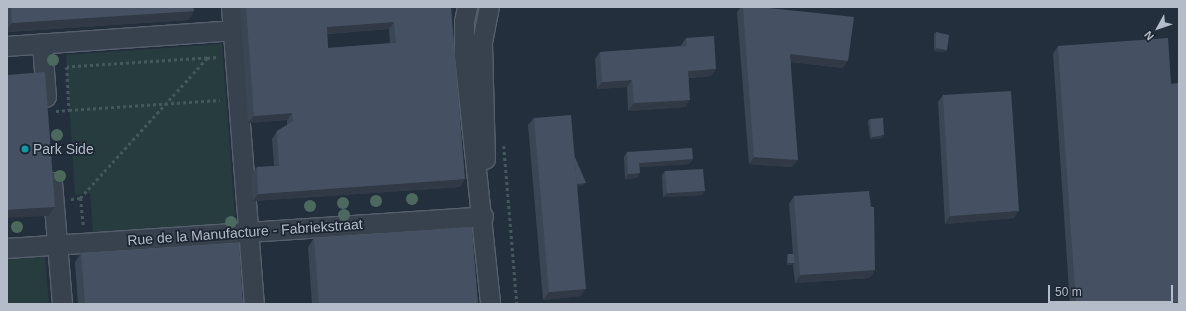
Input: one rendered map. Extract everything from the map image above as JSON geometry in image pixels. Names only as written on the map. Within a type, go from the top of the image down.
[{"type":"street","points":[[231,7],[228,31],[239,98],[254,304]]},
{"type":"street","points":[[467,7],[464,36],[471,138],[482,208],[490,304]]},
{"type":"street","points":[[482,208],[485,154],[482,61],[489,7]]},
{"type":"street","points":[[7,46],[228,31]]},
{"type":"street","points":[[464,36],[469,52],[482,61]]},
{"type":"street","points":[[42,43],[48,120]]},
{"type":"street","points":[[51,163],[56,244],[62,304]]},
{"type":"street","name":"Rue de la Manufacture - Fabriekstraat","points":[[7,248],[249,233],[482,208]]},
{"type":"path","points":[[208,58],[67,67],[69,110],[239,98]]},
{"type":"path","points":[[91,227],[83,228],[80,198],[206,63]]},
{"type":"path","points":[[504,143],[517,304]]},
{"type":"green space","points":[[222,44],[236,229],[93,234],[90,193],[75,195],[66,55]]},
{"type":"green space","points":[[45,255],[49,304],[7,304],[7,257]]},
{"type":"building","points":[[11,7],[193,7],[194,11],[12,23]]},
{"type":"building","points":[[246,7],[451,7],[465,179],[258,194],[257,167],[279,166],[277,131],[293,121],[292,113],[254,116]],"holes":[[[394,22],[396,43],[328,48],[327,27]]]},
{"type":"building","points":[[743,7],[759,7],[854,17],[848,61],[790,54],[798,160],[754,157]]},
{"type":"building","points":[[936,32],[949,35],[947,50],[936,48]]},
{"type":"building","points":[[714,36],[716,69],[688,71],[690,100],[634,103],[632,80],[602,82],[600,52],[687,46],[686,38]]},
{"type":"building","points":[[1168,38],[1171,84],[1179,83],[1179,302],[1155,304],[1076,304],[1058,46]]},
{"type":"building","name":"Park Side","points":[[45,72],[55,207],[7,210],[7,75]]},
{"type":"building","points":[[1011,91],[1019,211],[950,216],[943,95]]},
{"type":"building","points":[[571,115],[586,289],[549,292],[534,118]]},
{"type":"building","points":[[883,118],[884,135],[872,137],[870,119]]},
{"type":"building","points":[[692,148],[693,159],[639,163],[640,173],[628,174],[627,152]]},
{"type":"building","points":[[574,155],[586,183],[577,184]]},
{"type":"building","points":[[703,169],[705,191],[667,193],[665,171]]},
{"type":"building","points":[[869,191],[871,207],[874,207],[875,270],[800,275],[794,196]]},
{"type":"building","points":[[472,227],[478,304],[319,304],[314,238]]},
{"type":"building","points":[[239,243],[243,304],[85,304],[81,253]]},
{"type":"building","points":[[788,254],[794,254],[795,263],[788,263]]},
{"type":"place","name":"Park Side","points":[[25,149]]}]
